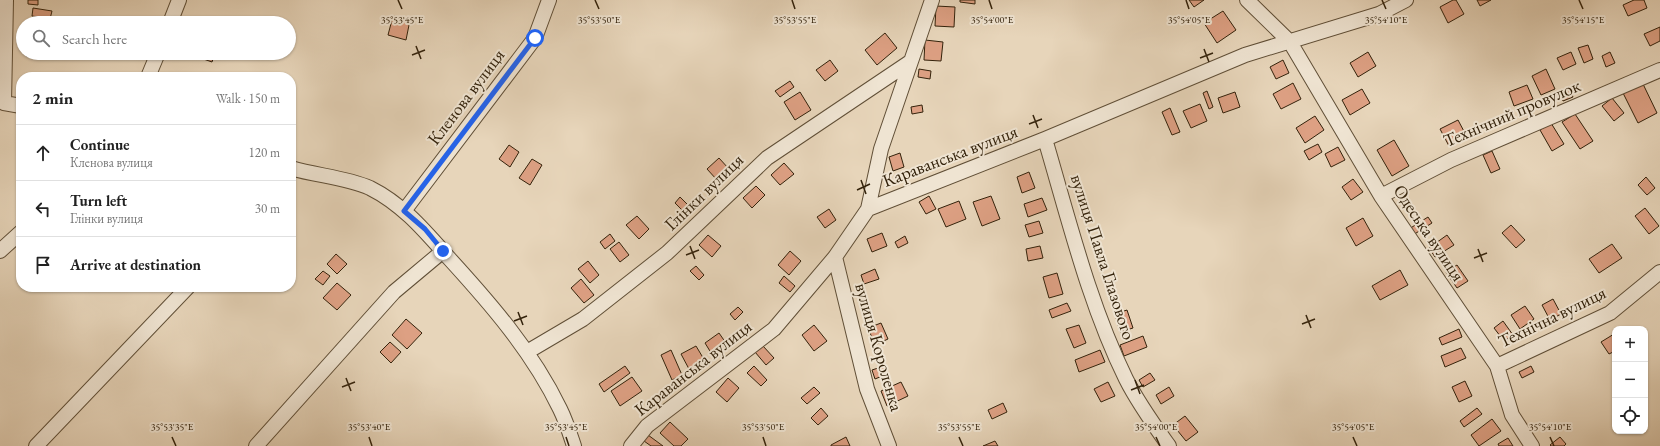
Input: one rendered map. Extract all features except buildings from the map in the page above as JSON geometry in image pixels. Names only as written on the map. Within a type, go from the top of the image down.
[{"type":"street","points":[[6,0],[2,102],[16,105]]},
{"type":"street","points":[[173,16],[179,0]]},
{"type":"street","name":"Кленова вулиця","points":[[404,211],[535,38],[550,0]]},
{"type":"street","points":[[868,209],[881,149],[932,0]]},
{"type":"street","name":"Одеська вулиця","points":[[1247,0],[1290,42],[1381,196],[1497,366],[1512,415],[1532,446]]},
{"type":"street","name":"Караванська вулиця","points":[[631,446],[647,426],[774,328],[835,257],[868,209],[1045,140],[1245,55],[1380,14],[1406,0]]},
{"type":"street","points":[[150,72],[155,60]]},
{"type":"street","name":"Глінки вулиця","points":[[527,352],[583,319],[667,253],[767,158],[910,62]]},
{"type":"street","name":"Технічний провулок","points":[[1381,196],[1451,160],[1660,70]]},
{"type":"street","name":"вулиця Павла Глазового","points":[[1045,140],[1095,304],[1126,380],[1150,420],[1169,446]]},
{"type":"street","points":[[296,173],[345,179],[364,186],[387,198],[425,229],[443,251],[491,303],[527,352],[561,410],[574,446]]},
{"type":"street","points":[[0,251],[16,237]]},
{"type":"street","points":[[256,446],[394,292],[443,251]]},
{"type":"street","name":"вулиця Короленка","points":[[835,257],[867,389],[889,446]]},
{"type":"street","name":"Технічна вулиця","points":[[1497,366],[1610,313],[1660,272]]},
{"type":"street","points":[[36,446],[183,292]]},
{"type":"route","points":[[443,251],[425,229],[404,211],[535,38]]}]
